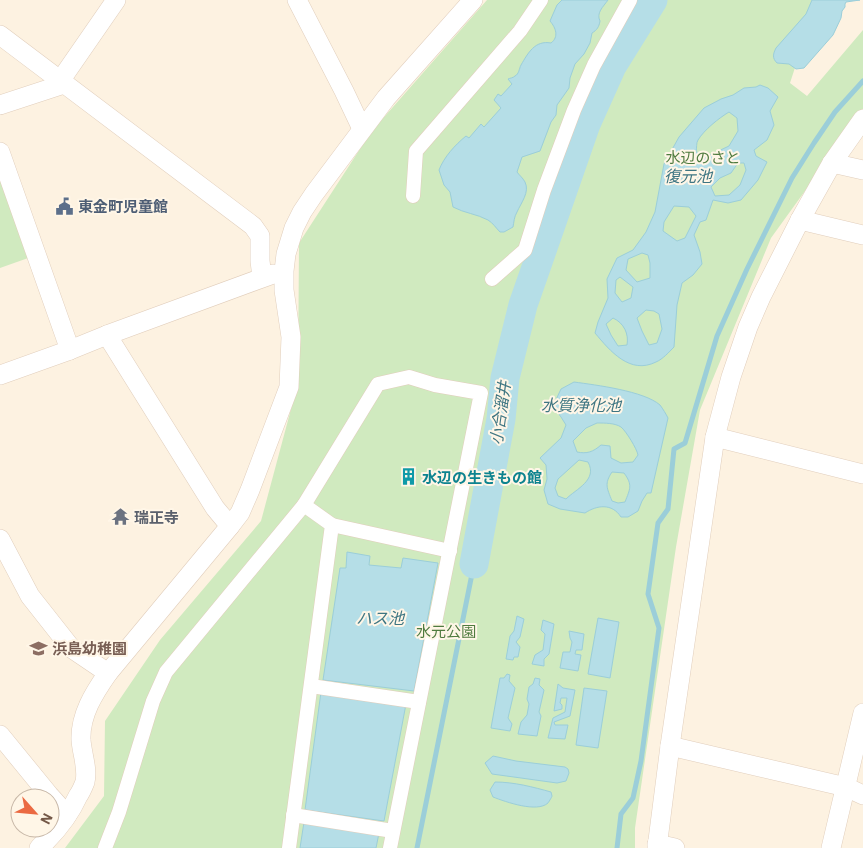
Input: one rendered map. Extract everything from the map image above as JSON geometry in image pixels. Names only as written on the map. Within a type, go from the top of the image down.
[{"type":"street","points":[[0,105],[62,83],[116,0]]},
{"type":"street","points":[[297,0],[362,129]]},
{"type":"street","points":[[39,848],[55,832],[72,809],[84,784],[86,775],[81,740],[82,727],[85,712],[96,690],[230,526],[240,512],[250,490],[289,387],[291,337],[284,290],[284,271],[286,254],[294,228],[302,212],[386,98],[473,0]]},
{"type":"street","points":[[413,196],[416,151],[520,31],[541,0]]},
{"type":"street","points":[[492,279],[525,250],[544,190],[574,110],[594,65],[630,0]]},
{"type":"street","points":[[0,35],[253,226],[260,236],[262,277]]},
{"type":"street","points":[[663,847],[670,746],[715,437],[731,377],[748,327],[761,297],[800,220],[832,163],[863,119]]},
{"type":"street","points":[[0,152],[70,350]]},
{"type":"street","points":[[832,163],[863,170]]},
{"type":"street","points":[[800,220],[863,235]]},
{"type":"street","points":[[0,375],[262,277],[284,271]]},
{"type":"street","points":[[107,335],[215,508],[230,526]]},
{"type":"street","points":[[105,848],[119,812],[153,701],[166,672],[304,505],[378,384],[408,377],[435,385],[481,393],[390,848]]},
{"type":"street","points":[[715,437],[863,474]]},
{"type":"street","points":[[304,505],[332,525],[450,551]]},
{"type":"street","points":[[289,848],[332,525]]},
{"type":"street","points":[[0,539],[30,596],[71,648],[108,673]]},
{"type":"street","points":[[311,686],[420,702]]},
{"type":"street","points":[[831,848],[863,713]]},
{"type":"street","points":[[0,735],[67,815]]},
{"type":"street","points":[[670,746],[846,787],[863,795]]},
{"type":"street","points":[[293,815],[393,831]]},
{"type":"green space","name":"水元公園","points":[[487,0],[817,0],[790,83],[807,96],[863,30],[863,114],[849,130],[771,238],[700,410],[676,547],[635,828],[635,848],[65,848],[104,796],[105,721],[160,640],[261,521],[298,383],[299,243],[371,132]]},
{"type":"green space","points":[[0,171],[31,257],[0,268]]},
{"type":"water","points":[[562,0],[608,0],[599,13],[599,25],[592,33],[590,43],[584,54],[575,64],[569,88],[557,105],[556,115],[551,122],[540,151],[522,157],[517,172],[525,182],[526,194],[515,216],[513,227],[500,232],[488,220],[453,207],[450,192],[444,185],[439,170],[447,156],[458,143],[466,136],[469,138],[481,124],[484,127],[501,108],[494,100],[498,94],[501,96],[512,84],[508,79],[517,74],[529,52],[536,45],[554,41],[556,32],[550,21],[557,5]]},
{"type":"water","points":[[812,0],[860,0],[846,2],[833,35],[804,68],[796,69],[789,64],[777,63],[774,59],[776,48],[806,14]]},
{"type":"water","name":"復元池","points":[[760,85],[768,88],[778,97],[770,111],[774,125],[767,140],[754,150],[756,156],[767,162],[758,180],[741,200],[728,203],[713,200],[706,220],[700,222],[694,235],[702,264],[693,275],[682,283],[677,305],[674,347],[656,362],[647,365],[629,363],[614,354],[595,333],[608,298],[607,279],[617,258],[633,250],[646,232],[655,212],[664,164],[679,137],[704,108],[744,88]],"holes":[[[729,112],[737,118],[738,131],[729,146],[710,155],[696,152],[697,141],[712,125]],[[738,163],[744,163],[746,170],[740,185],[729,195],[715,196],[711,187],[720,178],[731,173]],[[674,206],[689,207],[696,216],[685,238],[677,241],[663,231],[664,222]],[[642,253],[648,255],[650,278],[637,282],[626,270],[628,259]],[[620,277],[633,287],[631,298],[622,302],[615,293],[616,280]],[[646,310],[659,314],[662,329],[657,343],[649,345],[637,318]],[[613,318],[625,329],[627,345],[618,346],[606,324]]]},
{"type":"water","name":"水質浄化池","points":[[574,382],[632,392],[653,400],[660,405],[667,416],[651,493],[647,493],[638,511],[628,517],[621,517],[609,507],[594,508],[585,513],[560,509],[548,504],[544,490],[547,479],[546,465],[540,458],[561,438],[566,425],[553,406],[561,389]],"holes":[[[597,423],[613,424],[623,429],[638,455],[633,462],[621,463],[611,458],[610,446],[601,445],[590,452],[577,452],[573,441],[586,428]],[[579,460],[588,462],[590,468],[588,479],[566,499],[558,496],[555,488],[558,479]],[[612,472],[624,473],[630,487],[625,502],[618,503],[612,501],[607,486]]]},
{"type":"water","name":"ハス池","points":[[347,552],[370,556],[369,565],[401,568],[403,558],[438,563],[414,691],[323,680],[340,568],[346,568]]},
{"type":"water","points":[[517,616],[524,619],[520,637],[516,642],[520,647],[518,657],[514,657],[513,660],[506,659],[510,636],[514,631]]},
{"type":"water","points":[[598,618],[619,622],[610,678],[588,674]]},
{"type":"water","points":[[543,620],[554,624],[549,654],[544,659],[544,666],[532,664],[535,655],[543,650],[545,634],[541,630]]},
{"type":"water","points":[[569,631],[584,634],[582,650],[576,650],[575,654],[581,655],[578,671],[560,668],[563,652],[570,652],[572,642]]},
{"type":"water","points":[[507,674],[510,675],[509,681],[515,688],[508,718],[512,724],[510,731],[491,728],[500,678],[504,678]]},
{"type":"water","points":[[535,678],[540,679],[539,685],[544,690],[539,712],[541,716],[537,736],[518,734],[521,722],[527,715],[529,687],[533,684]]},
{"type":"water","points":[[558,684],[563,688],[575,690],[570,716],[554,722],[555,725],[568,725],[565,739],[548,738],[553,718],[565,712],[567,698],[561,698],[562,709],[554,711]]},
{"type":"water","points":[[584,688],[607,691],[598,748],[576,745]]},
{"type":"water","points":[[321,692],[406,704],[384,821],[305,810]]},
{"type":"water","points":[[493,756],[565,767],[569,773],[566,781],[557,783],[492,774],[485,763]]},
{"type":"water","points":[[495,782],[537,788],[551,792],[552,796],[548,803],[543,806],[529,807],[513,804],[493,797],[490,790]]},
{"type":"water","points":[[304,822],[379,833],[376,848],[300,848]]},
{"type":"waterway","name":"小合溜井","points":[[474,564],[501,419],[505,378],[523,305],[586,124],[612,66],[653,0]]},
{"type":"waterway","points":[[617,848],[621,814],[633,798],[641,761],[659,628],[648,594],[658,523],[668,509],[674,449],[685,443],[717,336],[747,269],[792,178],[835,112],[863,81]]},
{"type":"waterway","name":"小合溜井","points":[[417,848],[474,564]]},
{"type":"place","name":"東金町児童館","points":[[64,206]]},
{"type":"place","name":"水辺の生きもの館","points":[[408,477]]},
{"type":"place","name":"瑞正寺","points":[[120,517]]},
{"type":"place","name":"浜島幼稚園","points":[[38,648]]},
{"type":"park label","name":"水辺のさと","points":[[703,157]]}]
